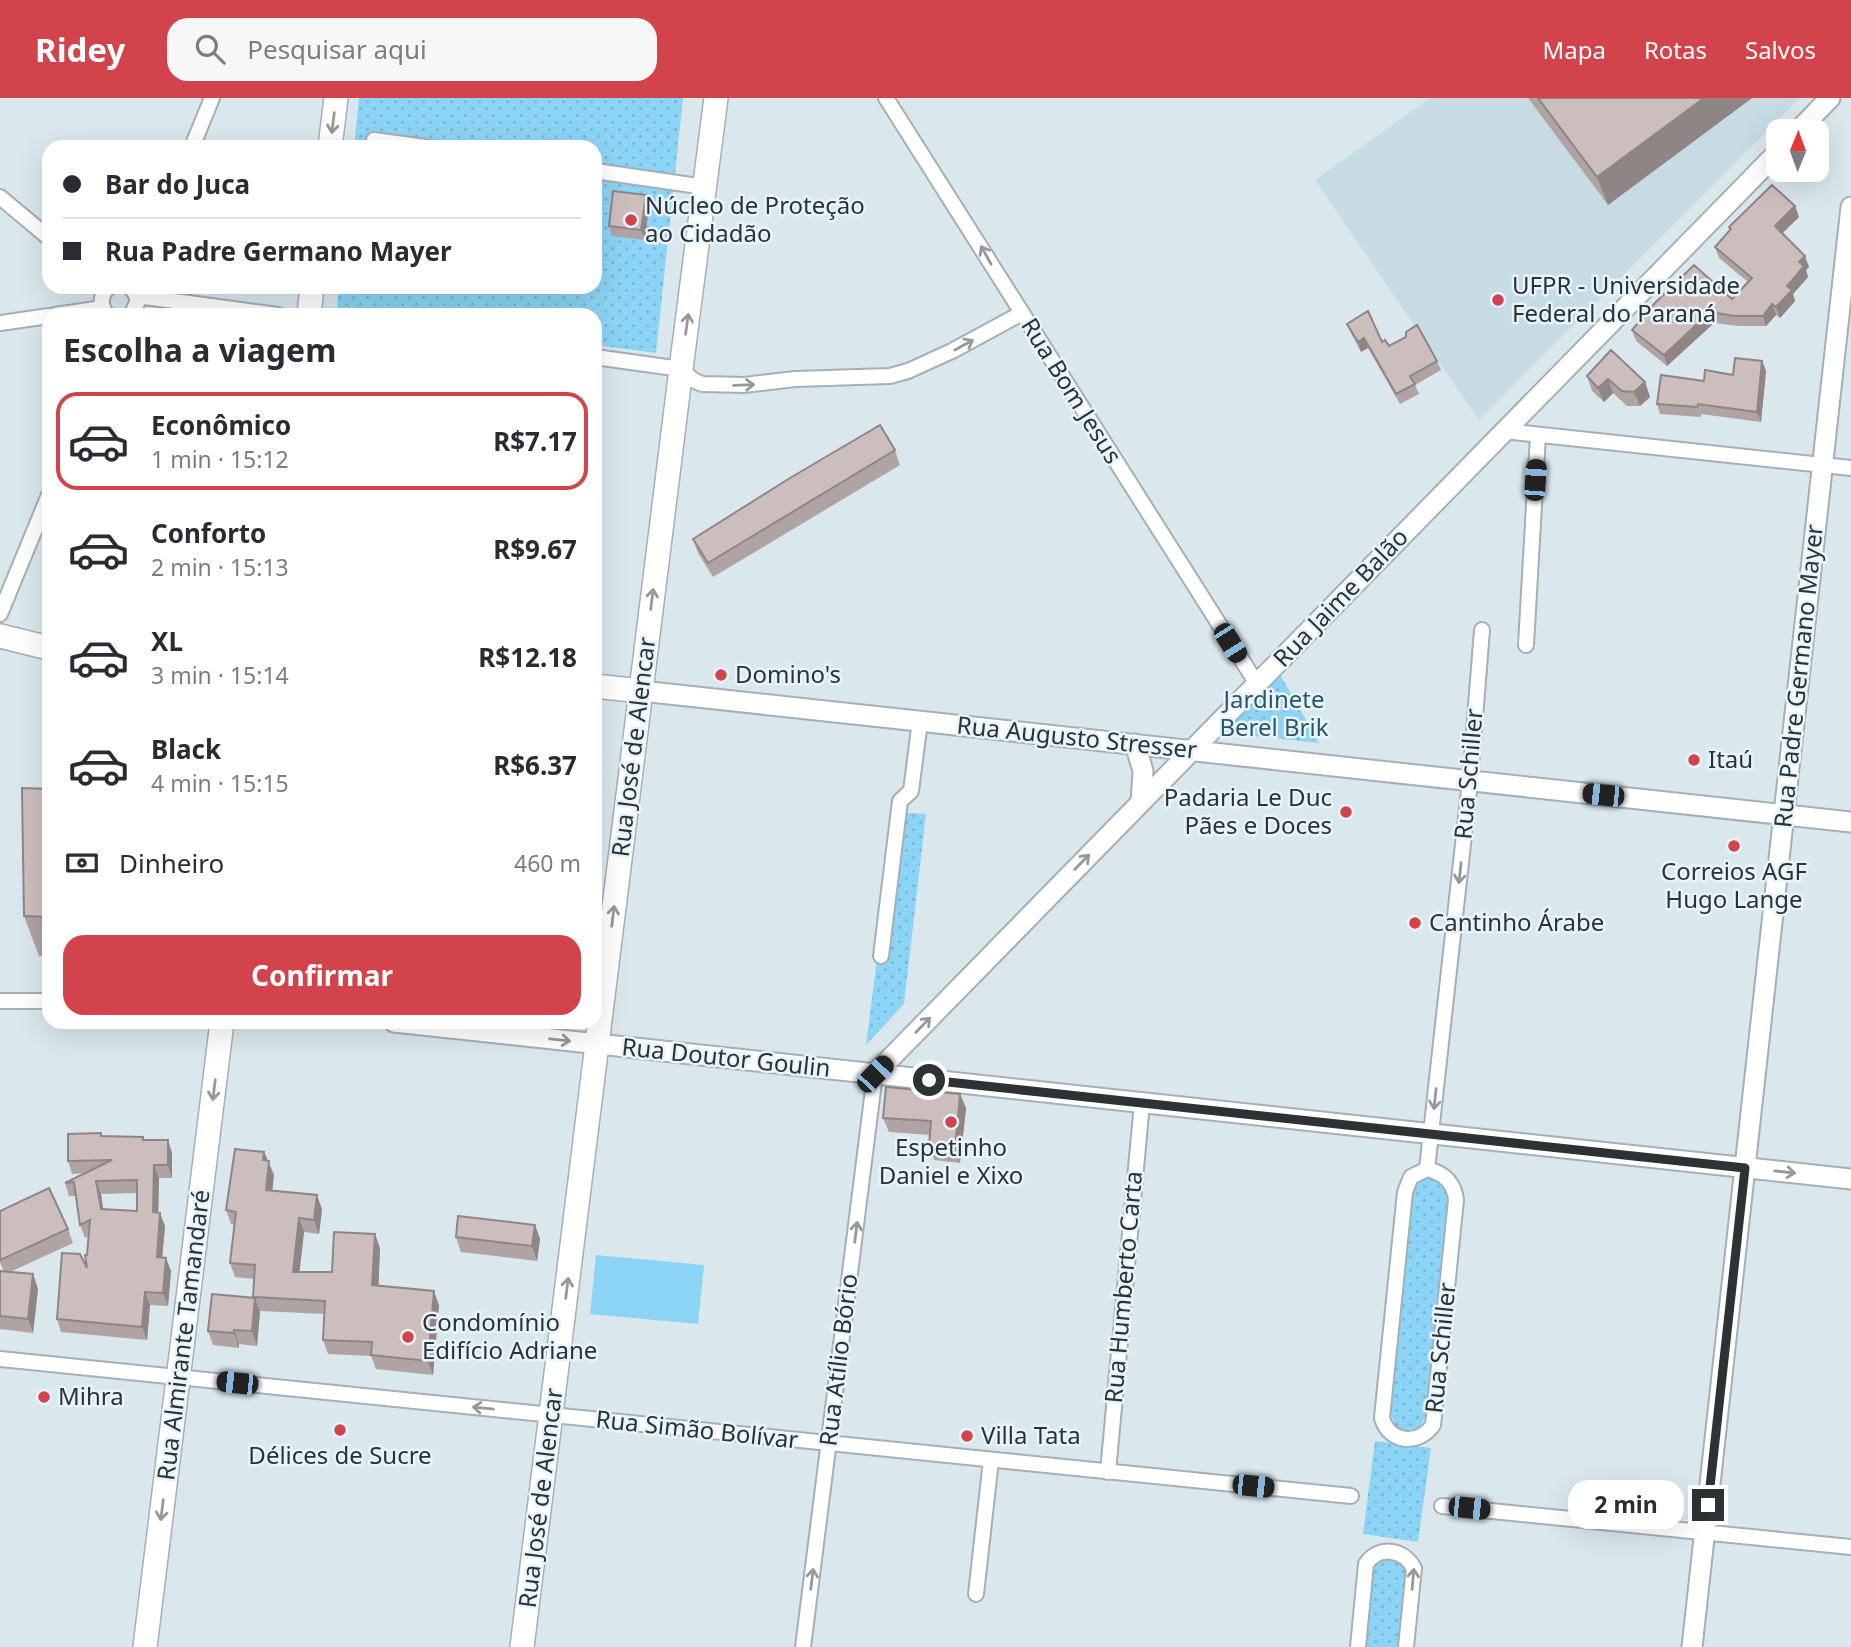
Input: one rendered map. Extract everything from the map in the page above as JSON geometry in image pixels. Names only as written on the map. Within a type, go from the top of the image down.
[{"type":"main road","points":[[331,140],[336,98]]},
{"type":"main road","name":"Rua José de Alencar","points":[[602,1004],[716,98]]},
{"type":"main road","points":[[0,636],[42,646]]},
{"type":"main road","points":[[0,651],[42,648]]},
{"type":"main road","name":"Rua Augusto Stresser","points":[[602,687],[641,691]]},
{"type":"main road","name":"Rua Almirante Tamandaré","points":[[145,1647],[221,1029]]},
{"type":"main road","name":"Rua José de Alencar","points":[[522,1647],[599,1029]]},
{"type":"street","points":[[195,140],[212,98]]},
{"type":"street","name":"Rua Bom Jesus","points":[[886,98],[1257,684]]},
{"type":"street","points":[[1810,119],[1830,98]]},
{"type":"street","name":"Rua Jaime Balão","points":[[875,1074],[1766,164]]},
{"type":"street","points":[[602,173],[705,187]]},
{"type":"street","points":[[0,197],[42,232]]},
{"type":"street","name":"Rua Padre Germano Mayer","points":[[1692,1647],[1851,207]]},
{"type":"street","points":[[157,294],[238,308]]},
{"type":"street","points":[[602,358],[681,369],[702,384],[731,385],[795,379],[890,376],[941,356],[1022,313]]},
{"type":"street","points":[[0,323],[42,317]]},
{"type":"street","points":[[1504,431],[1851,467]]},
{"type":"street","points":[[1526,645],[1538,435]]},
{"type":"street","points":[[0,614],[42,512]]},
{"type":"street","name":"Rua Schiller","points":[[1427,1169],[1470,780],[1482,630]]},
{"type":"street","name":"Rua Augusto Stresser","points":[[641,691],[1851,822]]},
{"type":"street","points":[[881,956],[900,802],[911,791],[920,721]]},
{"type":"street","points":[[1135,744],[1143,772],[1141,802]]},
{"type":"street","points":[[0,1001],[42,1001]]},
{"type":"street","name":"Rua Doutor Goulin","points":[[459,1029],[1851,1179]]},
{"type":"street","name":"Rua Atílio Bório","points":[[803,1647],[875,1074]]},
{"type":"street","name":"Rua Humberto Carta","points":[[1108,1472],[1142,1103]]},
{"type":"street","name":"Rua Schiller","points":[[1427,1169],[1446,1177],[1455,1191],[1456,1200],[1433,1425],[1421,1436],[1407,1439],[1391,1434],[1382,1418],[1405,1192],[1411,1177],[1427,1169]]},
{"type":"street","name":"Rua Simão Bolívar","points":[[0,1359],[1352,1496]]},
{"type":"street","points":[[975,1594],[991,1460]]},
{"type":"street","points":[[1441,1506],[1851,1547]]},
{"type":"street","points":[[1358,1647],[1366,1564],[1378,1553],[1390,1551],[1409,1559],[1414,1568],[1406,1647]]},
{"type":"shaded area","name":"UFPR - Universidade Federal do Paraná","points":[[1430,98],[1800,98],[1779,119],[1766,119],[1766,132],[1479,420],[1315,180]]},
{"type":"green space","points":[[359,98],[683,98],[656,353],[602,346],[602,308],[337,308],[338,294],[602,294],[602,140],[355,140]]},
{"type":"green space","name":"Jardinete Berel Brik","points":[[1279,673],[1319,743],[1218,732]]},
{"type":"green space","points":[[896,812],[926,814],[904,1004],[866,1045]]},
{"type":"green space","points":[[1431,1178],[1443,1185],[1449,1198],[1426,1416],[1419,1428],[1402,1431],[1396,1427],[1391,1414],[1412,1192],[1422,1180]]},
{"type":"green space","points":[[596,1255],[704,1265],[698,1324],[590,1314]]},
{"type":"green space","points":[[1375,1441],[1431,1448],[1418,1542],[1363,1534]]},
{"type":"green space","points":[[1383,1558],[1398,1561],[1408,1572],[1400,1647],[1363,1647],[1370,1567]]},
{"type":"building","points":[[1538,98],[1704,98],[1597,177]]},
{"type":"building","points":[[1772,185],[1795,206],[1775,226],[1805,256],[1799,262],[1804,266],[1787,286],[1792,290],[1776,307],[1772,304],[1763,316],[1735,316],[1710,312],[1664,355],[1632,330],[1694,265],[1732,299],[1752,278],[1715,247],[1731,229],[1729,227]]},
{"type":"building","name":"Núcleo de Proteção ao Cidadão","points":[[613,191],[646,195],[641,230],[609,226]]},
{"type":"building","points":[[1368,311],[1382,342],[1385,340],[1389,346],[1406,337],[1406,332],[1417,325],[1437,361],[1410,376],[1415,384],[1396,394],[1364,338],[1358,342],[1347,324]]},
{"type":"building","points":[[1611,350],[1645,382],[1634,392],[1622,391],[1608,379],[1598,388],[1587,376]]},
{"type":"building","points":[[1735,358],[1762,361],[1757,412],[1698,404],[1697,407],[1657,404],[1661,375],[1704,381],[1705,370],[1733,375]]},
{"type":"building","points":[[880,425],[895,450],[708,563],[693,539]]},
{"type":"building","points":[[22,788],[42,789],[42,917],[24,916]]},
{"type":"building","points":[[886,1087],[960,1094],[955,1149],[929,1146],[931,1121],[883,1118]]},
{"type":"building","points":[[101,1133],[101,1136],[168,1140],[168,1165],[154,1165],[153,1212],[160,1213],[157,1257],[166,1258],[163,1293],[145,1292],[142,1327],[57,1319],[62,1253],[80,1254],[87,1268],[85,1255],[90,1220],[80,1225],[74,1182],[65,1183],[112,1160],[68,1161],[68,1134]],"holes":[[[137,1180],[137,1211],[101,1209],[96,1181]]]},
{"type":"building","points":[[235,1149],[264,1152],[263,1160],[269,1161],[266,1190],[317,1195],[314,1220],[299,1218],[293,1272],[332,1272],[334,1232],[375,1234],[372,1285],[434,1291],[428,1361],[371,1355],[372,1342],[323,1340],[325,1301],[253,1297],[255,1265],[230,1263],[236,1212],[226,1210]]},
{"type":"building","points":[[49,1188],[68,1229],[0,1260],[0,1211]]},
{"type":"building","points":[[458,1216],[535,1225],[532,1246],[456,1237]]},
{"type":"building","points":[[0,1271],[33,1274],[28,1319],[0,1316]]},
{"type":"building","points":[[212,1294],[255,1298],[252,1331],[208,1331]]},
{"type":"place","name":"Núcleo de Proteção ao Cidadão","points":[[631,220]]},
{"type":"place","name":"UFPR - Universidade Federal do Paraná","points":[[1498,300]]},
{"type":"place","name":"Domino's","points":[[721,675]]},
{"type":"place","name":"Itaú","points":[[1694,760]]},
{"type":"place","name":"Padaria Le Duc Pães e Doces","points":[[1346,812]]},
{"type":"place","name":"Correios AGF Hugo Lange","points":[[1734,846]]},
{"type":"place","name":"Cantinho Árabe","points":[[1415,923]]},
{"type":"place","name":"Espetinho Daniel e Xixo","points":[[951,1122]]},
{"type":"place","name":"Condomínio Edifício Adriane","points":[[408,1337]]},
{"type":"place","name":"Mihra","points":[[44,1397]]},
{"type":"place","name":"Délices de Sucre","points":[[340,1430]]},
{"type":"place","name":"Villa Tata","points":[[967,1436]]},
{"type":"route","points":[[929,1080],[1745,1168],[1708,1505]]}]
